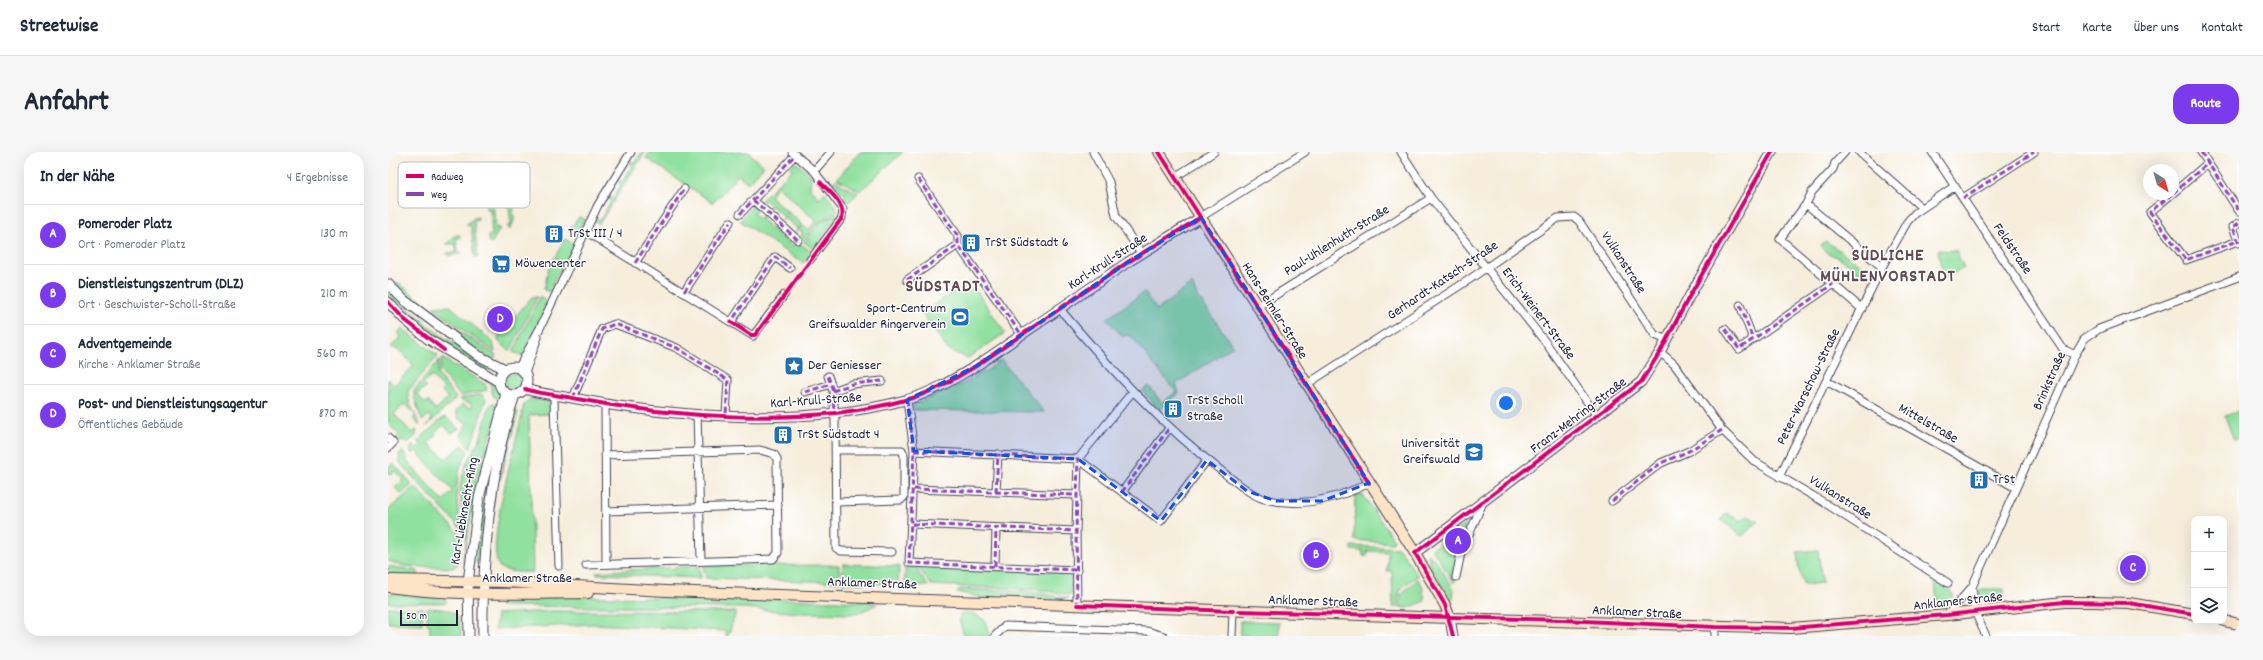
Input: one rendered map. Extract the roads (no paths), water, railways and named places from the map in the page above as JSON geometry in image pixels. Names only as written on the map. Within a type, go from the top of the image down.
[{"type":"main road","name":"Hans-Beimler-Straße","points":[[1159,152],[1415,553],[1445,604],[1450,618]]},
{"type":"main road","name":"Anklamer Straße","points":[[388,580],[483,582],[666,591],[1233,611],[1562,620],[1715,632],[1791,628],[1946,615],[2064,602],[2129,603],[2191,613]]},
{"type":"main road","name":"Anklamer Straße","points":[[388,587],[416,591],[483,594],[666,591]]},
{"type":"main road","points":[[2227,621],[2239,624]]},
{"type":"street","points":[[388,302],[403,318],[428,339],[499,382],[510,394],[524,378],[540,328],[585,231],[598,206],[632,152]]},
{"type":"street","points":[[814,171],[831,152]]},
{"type":"street","points":[[1093,152],[1109,182],[1116,216],[1141,253]]},
{"type":"street","points":[[1175,177],[1214,152]]},
{"type":"street","points":[[1201,218],[1306,152]]},
{"type":"street","name":"Erich-Weinert-Straße","points":[[1400,152],[1431,198],[1546,344],[1597,416]]},
{"type":"street","name":"Franz-Mehring-Straße","points":[[1415,553],[1641,382],[1667,340],[1692,291],[1772,152]]},
{"type":"street","points":[[1845,152],[1835,163],[1834,169],[1812,192],[1806,204],[1780,239],[1862,309]]},
{"type":"street","points":[[1859,152],[1922,208]]},
{"type":"street","name":"Feldstraße","points":[[1932,152],[2063,349],[2075,355]]},
{"type":"street","points":[[1963,198],[2034,152]]},
{"type":"street","points":[[2201,152],[2239,211]]},
{"type":"street","points":[[740,214],[794,153],[814,171],[820,182],[840,204],[844,214],[810,260]]},
{"type":"street","points":[[2179,187],[2208,163]]},
{"type":"street","points":[[918,178],[958,236],[958,244],[1021,334]]},
{"type":"street","name":"Peter-Warschow-Straße","points":[[1779,477],[1828,382],[1882,267],[1910,217],[1955,186]]},
{"type":"street","points":[[635,263],[684,189]]},
{"type":"street","name":"Paul-Uhlenhuth-Straße","points":[[1258,306],[1431,198]]},
{"type":"street","points":[[753,200],[798,240]]},
{"type":"street","points":[[2164,200],[2150,212],[2186,260],[2239,242],[2233,227],[2239,223]]},
{"type":"street","points":[[1806,204],[1882,267]]},
{"type":"street","name":"Gerhardt-Katsch-Straße","points":[[1307,384],[1486,268],[1558,218],[1574,216],[1589,234]]},
{"type":"street","name":"Karl-Krull-Straße","points":[[504,369],[509,367],[554,397],[573,398],[604,404],[697,414],[834,414],[875,408],[908,400],[957,377],[1141,253],[1201,218]]},
{"type":"street","points":[[684,292],[730,222]]},
{"type":"street","points":[[585,231],[751,335],[755,335],[785,294]]},
{"type":"street","name":"Vulkanstraße","points":[[1589,234],[1655,335],[1667,340]]},
{"type":"street","points":[[907,280],[958,244]]},
{"type":"street","points":[[731,322],[775,257],[790,268]]},
{"type":"street","name":"Brinkstraße","points":[[1946,615],[1972,587],[2075,355],[2085,338],[2099,329],[2239,277]]},
{"type":"street","points":[[388,284],[404,300],[479,356],[504,369],[500,375],[499,382]]},
{"type":"street","points":[[1725,328],[1739,348],[1834,284]]},
{"type":"street","points":[[1740,305],[1753,339]]},
{"type":"street","points":[[1059,308],[1133,391],[1207,460],[1247,491],[1262,498],[1276,501],[1322,501],[1337,497],[1370,483]]},
{"type":"street","points":[[573,398],[602,329],[615,324],[673,346],[728,380],[726,415]]},
{"type":"street","name":"Vulkanstraße","points":[[1660,352],[1674,364],[1722,430],[1754,461],[1825,503],[1948,583]]},
{"type":"street","name":"Karl-Krull-Straße","points":[[828,376],[832,387],[834,414]]},
{"type":"street","name":"Karl-Krull-Straße","points":[[805,392],[852,384],[882,381]]},
{"type":"street","name":"Mittelstraße","points":[[1828,382],[2016,488]]},
{"type":"street","points":[[1076,605],[1076,495],[1078,459],[1133,391]]},
{"type":"street","name":"Karl-Liebknecht-Ring","points":[[469,636],[468,582],[479,498],[510,394]]},
{"type":"street","name":"Karl-Liebknecht-Ring","points":[[484,636],[483,582],[492,498],[508,416],[510,394]]},
{"type":"street","points":[[554,397],[559,566]]},
{"type":"street","name":"Anklamer Straße","points":[[908,400],[914,451],[914,489],[909,563],[1077,570]]},
{"type":"street","points":[[604,404],[606,563]]},
{"type":"street","points":[[697,414],[701,561]]},
{"type":"street","points":[[834,414],[837,502],[836,548],[841,551],[892,552]]},
{"type":"street","points":[[1122,492],[1170,427]]},
{"type":"street","points":[[1612,500],[1661,463],[1689,451],[1722,430]]},
{"type":"street","points":[[586,565],[606,563],[773,559],[778,554],[777,459],[774,454],[760,450],[605,455]]},
{"type":"street","points":[[836,450],[902,450],[904,455],[904,497],[901,500],[837,502]]},
{"type":"street","points":[[914,451],[1078,459],[1161,521],[1207,460]]},
{"type":"street","points":[[996,492],[998,454]]},
{"type":"street","points":[[914,489],[1076,495]]},
{"type":"street","points":[[1456,577],[1461,553],[1484,500]]},
{"type":"street","points":[[606,511],[778,504]]},
{"type":"street","points":[[912,524],[1076,531]]},
{"type":"street","points":[[995,566],[996,528]]},
{"type":"street","points":[[1972,587],[1975,612],[1986,636]]},
{"type":"street","points":[[1232,636],[1233,611]]},
{"type":"street","points":[[1450,618],[1453,636]]},
{"type":"street","points":[[995,636],[1005,626],[1147,631],[1164,636]]},
{"type":"place","name":"TrSt III / 4","points":[[554,234]]},
{"type":"place","name":"TrSt Südstadt 6","points":[[971,243]]},
{"type":"place","name":"Möwencenter","points":[[501,264]]},
{"type":"place","name":"Sport-Centrum Greifswalder Ringerverein","points":[[960,317]]},
{"type":"place","name":"Post- und Dienstleistungsagentur","points":[[500,319]]},
{"type":"place","name":"Der Geniesser","points":[[794,366]]},
{"type":"place","name":"TrSt Scholl Straße","points":[[1173,409]]},
{"type":"place","name":"TrSt Südstadt 4","points":[[783,435]]},
{"type":"place","name":"Universität Greifswald","points":[[1474,452]]},
{"type":"place","name":"TrSt","points":[[1979,480]]},
{"type":"place","name":"Pomeroder Platz","points":[[1458,541]]},
{"type":"place","name":"Dienstleistungszentrum (DLZ)","points":[[1316,555]]},
{"type":"place","name":"Adventgemeinde","points":[[2133,568]]},
{"type":"district","name":"SÜDLICHE MÜHLENVORSTADT","points":[[1888,266]]},
{"type":"district","name":"SÜDSTADT","points":[[943,287]]}]
